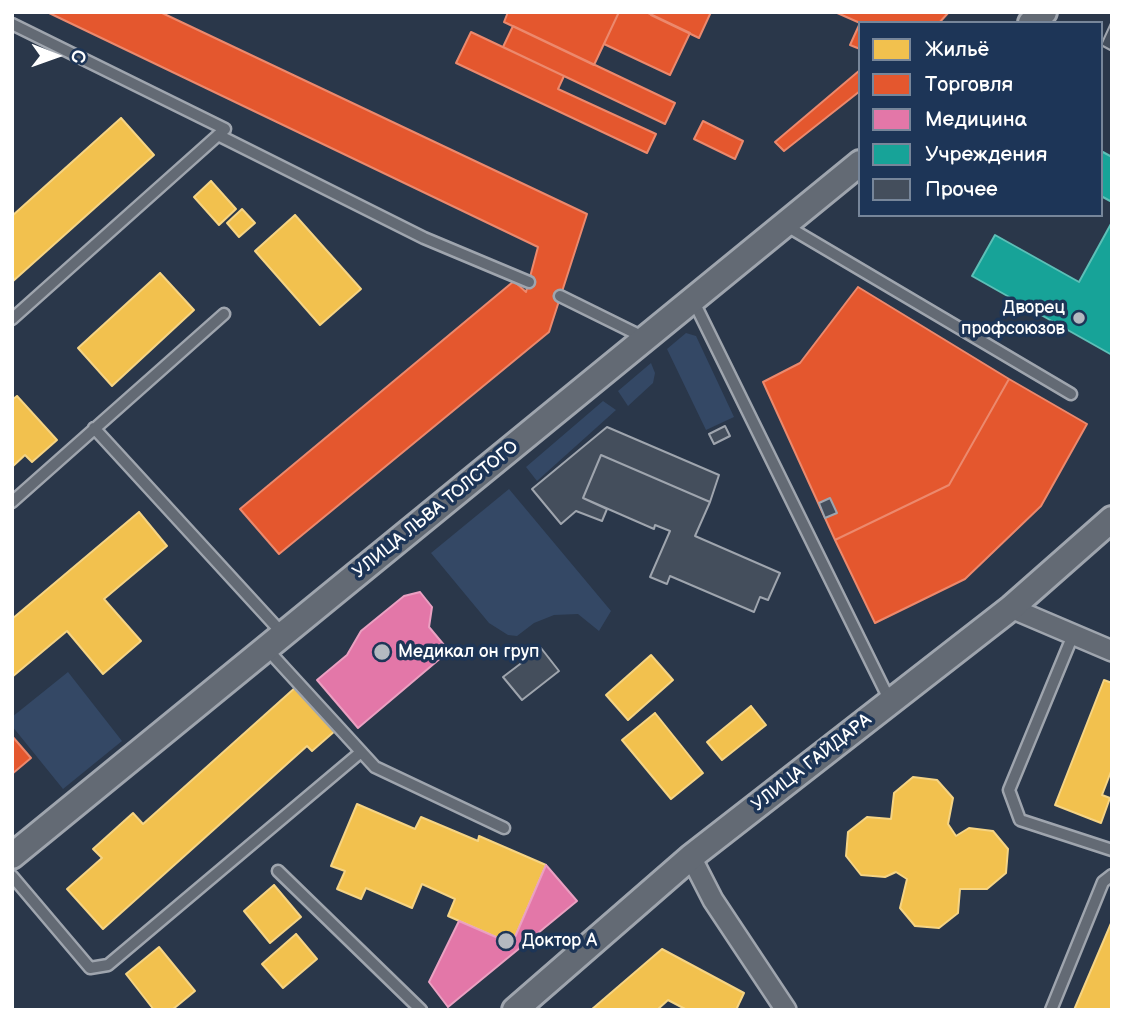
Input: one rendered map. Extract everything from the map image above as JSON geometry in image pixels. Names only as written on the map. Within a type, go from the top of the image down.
[{"type":"street","name":"УЛИЦА ЛЬВА ТОЛСТОГО","points":[[12,856],[858,165]]},
{"type":"street","name":"УЛИЦА ГАЙДАРА","points":[[516,1010],[691,857],[1011,608],[1112,519]]},
{"type":"street","points":[[1011,608],[1112,651]]},
{"type":"street","points":[[691,857],[713,900],[786,1010]]},
{"type":"lane","points":[[12,24],[225,129],[12,319]]},
{"type":"lane","points":[[218,135],[424,238],[529,282]]},
{"type":"lane","points":[[784,225],[1071,394]]},
{"type":"lane","points":[[561,296],[646,338]]},
{"type":"lane","points":[[693,299],[890,702]]},
{"type":"lane","points":[[12,502],[223,314]]},
{"type":"lane","points":[[94,428],[275,641],[375,767],[504,828]]},
{"type":"lane","points":[[1073,635],[1009,790],[1020,820],[1112,850]]},
{"type":"lane","points":[[12,876],[90,968],[108,965],[361,752]]},
{"type":"lane","points":[[278,871],[421,1010]]},
{"type":"lane","points":[[1051,1010],[1103,882],[1112,875]]},
{"type":"shaded area","points":[[686,333],[696,336],[734,417],[706,430],[667,349]]},
{"type":"shaded area","points":[[651,363],[655,373],[653,383],[628,406],[618,391]]},
{"type":"shaded area","points":[[603,401],[616,410],[537,481],[526,467]]},
{"type":"shaded area","points":[[509,489],[611,611],[599,631],[578,614],[554,615],[534,623],[517,636],[508,635],[489,623],[431,553]]},
{"type":"shaded area","points":[[68,672],[122,741],[63,789],[12,726],[12,717]]},
{"type":"building: Жильё","points":[[121,118],[154,155],[12,282],[12,216]]},
{"type":"building: Жильё","points":[[211,181],[236,209],[219,225],[194,197]]},
{"type":"building: Жильё","points":[[242,209],[255,223],[239,237],[227,223]]},
{"type":"building: Жильё","points":[[295,215],[361,289],[320,325],[255,251]]},
{"type":"building: Жильё","points":[[160,273],[194,310],[112,386],[78,348]]},
{"type":"building: Жильё","points":[[17,396],[57,440],[32,462],[25,455],[12,467],[12,400]]},
{"type":"building: Жильё","points":[[139,512],[167,546],[104,599],[141,641],[103,674],[67,631],[12,677],[12,619]]},
{"type":"building: Жильё","points":[[651,655],[673,680],[628,720],[606,695]]},
{"type":"building: Жильё","points":[[1104,680],[1112,683],[1112,769],[1102,795],[1110,798],[1101,823],[1055,805]]},
{"type":"building: Жильё","points":[[297,686],[336,730],[312,751],[307,746],[103,929],[67,889],[102,858],[93,849],[133,813],[143,824]]},
{"type":"building: Жильё","points":[[751,706],[766,725],[722,760],[707,742]]},
{"type":"building: Жильё","points":[[655,713],[703,773],[671,799],[622,740]]},
{"type":"building: Жильё","points":[[913,777],[937,780],[953,798],[948,824],[956,836],[969,828],[993,831],[1008,849],[1006,873],[987,889],[960,889],[958,913],[939,928],[915,926],[900,908],[907,879],[896,872],[885,877],[861,875],[846,856],[848,832],[867,817],[891,819],[894,793]]},
{"type":"building: Жильё","points":[[357,804],[415,829],[421,817],[478,841],[479,836],[546,865],[512,944],[448,916],[455,899],[422,884],[412,908],[366,888],[361,899],[337,889],[345,871],[331,866]]},
{"type":"building: Жильё","points":[[274,885],[301,917],[270,943],[244,911]]},
{"type":"building: Жильё","points":[[1112,921],[1112,1010],[1074,1010]]},
{"type":"building: Жильё","points":[[296,934],[317,959],[283,988],[262,964]]},
{"type":"building: Жильё","points":[[159,947],[195,991],[172,1010],[154,1010],[126,974]]},
{"type":"building: Жильё","points":[[662,949],[744,993],[736,1010],[687,1010],[668,1000],[657,1010],[591,1010]]},
{"type":"building: Торговля","points":[[47,12],[160,12],[587,214],[549,332],[279,554],[240,509],[514,281],[526,292],[538,247]]},
{"type":"building: Торговля","points":[[508,12],[619,12],[594,65],[504,22]]},
{"type":"building: Торговля","points":[[619,12],[646,12],[690,33],[670,75],[604,44]]},
{"type":"building: Торговля","points":[[652,12],[711,12],[699,38],[651,15]]},
{"type":"building: Торговля","points":[[835,12],[949,12],[941,21],[858,22]]},
{"type":"building: Торговля","points":[[513,26],[675,103],[665,124],[503,47]]},
{"type":"building: Торговля","points":[[858,27],[858,48],[850,45]]},
{"type":"building: Торговля","points":[[471,32],[564,76],[558,89],[656,134],[647,153],[456,63]]},
{"type":"building: Торговля","points":[[858,72],[858,93],[784,151],[775,142]]},
{"type":"building: Торговля","points":[[703,121],[743,141],[735,159],[694,139]]},
{"type":"building: Торговля","points":[[858,287],[1009,379],[949,485],[835,540],[763,382],[800,363]]},
{"type":"building: Торговля","points":[[1009,379],[1087,424],[1041,506],[965,579],[875,623],[835,540],[949,485]]},
{"type":"building: Торговля","points":[[12,736],[31,758],[12,774]]},
{"type":"building: Медицина","points":[[420,592],[432,607],[429,627],[449,651],[358,728],[317,680],[347,655],[361,631],[404,596]]},
{"type":"building: Медицина","points":[[546,865],[577,901],[448,1007],[429,982],[459,921],[512,944]]},
{"type":"building: Учреждения","points":[[1103,152],[1112,157],[1112,202],[1103,197]]},
{"type":"building: Учреждения","name":"Дворец профсоюзов","points":[[1112,222],[1112,355],[972,276],[995,235],[1079,282]]},
{"type":"building: Прочее","points":[[1112,21],[1112,51],[1103,46]]},
{"type":"building: Прочее","points":[[725,426],[730,436],[714,444],[709,434]]},
{"type":"building: Прочее","points":[[607,427],[719,475],[710,502],[601,455],[583,498],[607,509],[602,521],[576,511],[561,524],[532,489]]},
{"type":"building: Прочее","points":[[601,455],[710,502],[695,536],[780,573],[768,600],[760,597],[754,612],[670,576],[667,584],[650,577],[670,531],[655,525],[654,529],[583,498]]},
{"type":"building: Прочее","points":[[830,498],[837,513],[825,518],[819,503]]},
{"type":"building: Прочее","points":[[541,648],[559,671],[522,700],[503,677]]},
{"type":"place","name":"Дворец профсоюзов","points":[[1079,318]]},
{"type":"place","name":"Медикал он груп","points":[[382,652]]},
{"type":"place","name":"Доктор А","points":[[506,941]]}]
